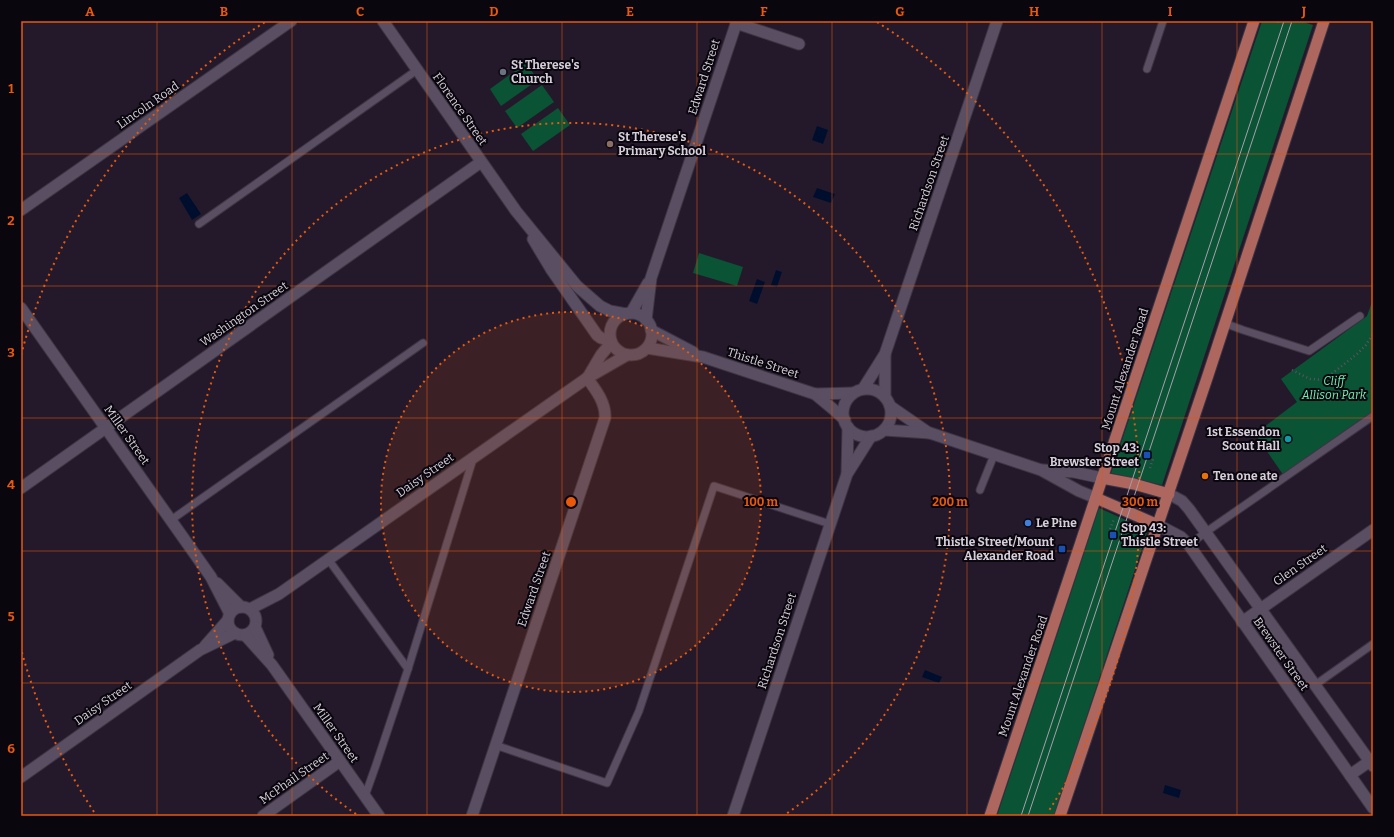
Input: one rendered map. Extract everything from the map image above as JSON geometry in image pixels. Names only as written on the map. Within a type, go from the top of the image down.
[{"type":"main road","name":"Mount Alexander Road","points":[[990,816],[1254,21]]},
{"type":"main road","points":[[1060,816],[1169,494],[1224,322],[1324,21]]},
{"type":"main road","points":[[1102,478],[1134,484],[1169,494]]},
{"type":"main road","points":[[1096,498],[1158,525]]},
{"type":"street","name":"Lincoln Road","points":[[21,210],[290,21]]},
{"type":"street","name":"Florence Street","points":[[383,21],[516,211],[577,286],[589,297],[610,311],[628,314]]},
{"type":"street","name":"Richardson Street","points":[[858,391],[885,354],[997,21]]},
{"type":"street","points":[[736,22],[799,44]]},
{"type":"street","name":"Edward Street","points":[[628,314],[651,278],[736,22]]},
{"type":"street","name":"Washington Street","points":[[21,488],[481,162]]},
{"type":"street","name":"Florence Street","points":[[516,211],[551,269],[597,335],[611,342]]},
{"type":"street","name":"Edward Street","points":[[648,325],[651,278]]},
{"type":"street","name":"Miller Street","points":[[21,308],[211,577],[229,617]]},
{"type":"street","points":[[628,314],[637,314],[648,325],[652,336],[647,348],[638,354],[627,355],[618,351],[611,342],[610,334],[614,321],[619,316],[628,314]]},
{"type":"street","name":"Thistle Street","points":[[648,325],[703,357]]},
{"type":"street","name":"Daisy Street","points":[[587,378],[611,342]]},
{"type":"street","name":"Thistle Street","points":[[647,348],[703,357],[815,394],[834,408],[846,423]]},
{"type":"street","name":"Richardson Street","points":[[885,354],[887,401]]},
{"type":"street","name":"Daisy Street","points":[[246,608],[279,594],[587,378],[627,355]]},
{"type":"street","name":"Edward Street","points":[[472,814],[605,418],[603,404],[587,378]]},
{"type":"street","points":[[887,401],[890,419],[884,430],[878,434],[871,436],[858,435],[846,423],[843,412],[848,398],[858,391],[871,389],[878,392],[887,401],[930,433]]},
{"type":"street","name":"Thistle Street","points":[[815,394],[858,391]]},
{"type":"street","name":"Richardson Street","points":[[846,423],[847,474]]},
{"type":"street","points":[[884,430],[930,433],[1040,470],[1079,491],[1096,498]]},
{"type":"street","name":"Richardson Street","points":[[733,816],[847,474],[871,436]]},
{"type":"street","points":[[1040,470],[1074,472],[1102,478]]},
{"type":"street","name":"Brewster Street","points":[[1169,494],[1176,497],[1186,506],[1206,532],[1372,762]]},
{"type":"street","name":"Brewster Street","points":[[1158,525],[1181,537],[1189,545],[1373,808]]},
{"type":"street","name":"Glen Street","points":[[1242,622],[1373,530]]},
{"type":"street","name":"Miller Street","points":[[211,577],[246,608]]},
{"type":"street","name":"Daisy Street","points":[[256,623],[279,594]]},
{"type":"street","points":[[246,608],[255,615],[256,623],[252,631],[240,634],[230,628],[229,617],[233,610],[246,608]]},
{"type":"street","name":"Daisy Street","points":[[21,777],[200,650],[229,617]]},
{"type":"street","name":"Miller Street","points":[[256,623],[272,665]]},
{"type":"street","name":"Miller Street","points":[[240,634],[272,665],[379,816]]},
{"type":"street","name":"Daisy Street","points":[[200,650],[240,634]]},
{"type":"street","name":"McPhail Street","points":[[263,816],[340,761]]},
{"type":"street","points":[[1350,775],[1372,762]]},
{"type":"lane","points":[[1147,69],[1163,21]]},
{"type":"lane","points":[[199,224],[417,70]]},
{"type":"lane","points":[[1224,322],[1243,330],[1309,351],[1360,316]]},
{"type":"lane","points":[[172,520],[423,343]]},
{"type":"lane","points":[[1189,545],[1373,416]]},
{"type":"lane","points":[[980,490],[994,455]]},
{"type":"lane","points":[[364,796],[408,669],[474,457]]},
{"type":"lane","points":[[495,745],[607,783],[639,711],[714,486],[830,524]]},
{"type":"lane","points":[[328,560],[408,669]]},
{"type":"lane","points":[[1315,685],[1373,644]]},
{"type":"path","points":[[1292,370],[1310,379],[1324,380],[1366,345],[1373,334]]},
{"type":"path","points":[[1150,468],[1153,459]]},
{"type":"path","points":[[1110,529],[1114,519]]},
{"type":"green space","points":[[1262,21],[1300,21],[1313,25],[1162,485],[1111,473]]},
{"type":"green space","points":[[526,63],[538,80],[501,106],[490,89]]},
{"type":"green space","points":[[542,85],[554,102],[517,128],[505,111]]},
{"type":"green space","points":[[558,108],[570,125],[533,151],[521,134]]},
{"type":"green space","points":[[699,253],[743,267],[737,286],[693,273]]},
{"type":"green space","name":"Cliff Allison Park","points":[[1373,299],[1373,412],[1284,476],[1255,434],[1297,402],[1281,379],[1367,316]]},
{"type":"green space","points":[[1099,508],[1148,530],[1054,816],[997,816]]},
{"type":"water","points":[[817,126],[828,130],[823,144],[812,140]]},
{"type":"water","points":[[817,188],[835,194],[831,203],[813,197]]},
{"type":"water","points":[[187,193],[201,214],[192,220],[179,198]]},
{"type":"water","points":[[776,270],[782,272],[777,287],[771,285]]},
{"type":"water","points":[[757,279],[765,282],[757,304],[749,301]]},
{"type":"water","points":[[925,670],[942,677],[939,683],[922,677]]},
{"type":"water","points":[[1165,785],[1181,790],[1179,798],[1163,793]]},
{"type":"tram line","points":[[1021,816],[1284,21]]},
{"type":"tram line","points":[[1028,816],[1292,21]]},
{"type":"place","name":"St Therese's Church","points":[[503,72]]},
{"type":"place","name":"St Therese's Primary School","points":[[610,144]]},
{"type":"place","name":"1st Essendon Scout Hall","points":[[1288,439]]},
{"type":"place","name":"Stop 43: Brewster Street","points":[[1147,455]]},
{"type":"place","name":"Ten one ate","points":[[1205,476]]},
{"type":"place","name":"Le Pine","points":[[1028,523]]},
{"type":"place","name":"Stop 43: Thistle Street","points":[[1113,535]]},
{"type":"place","name":"Thistle Street/Mount Alexander Road","points":[[1062,549]]}]
